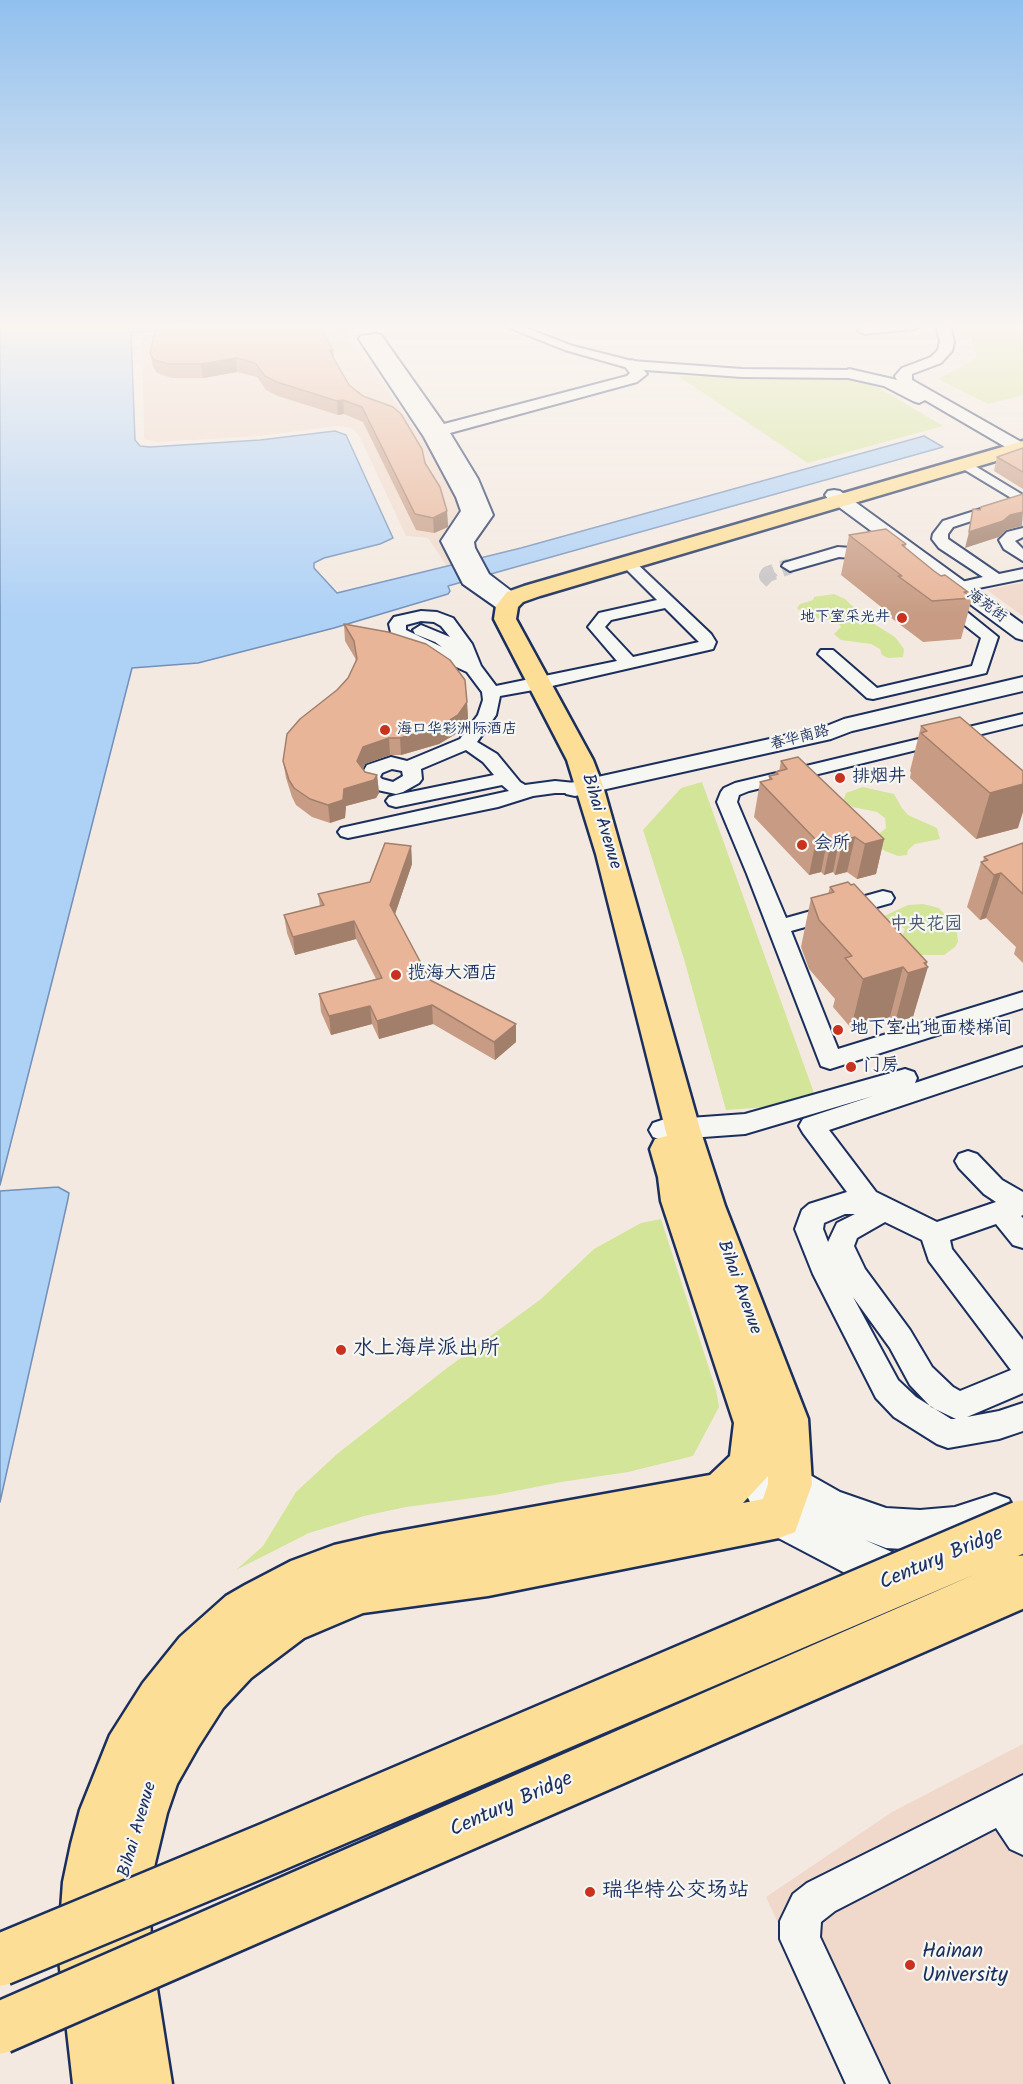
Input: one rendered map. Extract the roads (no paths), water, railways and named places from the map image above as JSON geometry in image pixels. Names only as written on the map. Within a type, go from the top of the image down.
[{"type":"main road","points":[[496,593],[965,464],[1015,446]]},
{"type":"main road","points":[[496,593],[515,597],[1015,446]]},
{"type":"main road","name":"Bihai Avenue","points":[[102,2084],[86,1951],[90,1882],[97,1844],[117,1778],[128,1752],[160,1700],[197,1654],[243,1613],[261,1601],[307,1577],[334,1567],[382,1556],[721,1494],[751,1465],[755,1424],[679,1201],[672,1130],[610,854],[584,791],[580,760],[522,684],[496,593]]},
{"type":"main road","name":"Bihai Avenue","points":[[143,2084],[123,1940],[123,1889],[128,1863],[141,1814],[156,1772],[180,1729],[206,1691],[234,1661],[287,1621],[314,1607],[363,1590],[488,1573],[785,1500],[787,1419],[707,1206],[672,1130]]},
{"type":"main road","name":"Century Bridge","points":[[0,1960],[272,1847],[1023,1526]]},
{"type":"main road","name":"Century Bridge","points":[[0,2028],[1023,1581]]},
{"type":"street","points":[[426,420],[434,431]]},
{"type":"street","points":[[427,420],[470,511],[450,542],[464,556],[470,580],[496,593]]},
{"type":"street","points":[[434,431],[475,420]]},
{"type":"street","points":[[965,420],[1015,446]]},
{"type":"street","points":[[970,420],[1015,446]]},
{"type":"street","points":[[965,464],[1023,501]]},
{"type":"street","name":"海苑街","points":[[841,497],[1023,627]]},
{"type":"street","points":[[997,580],[944,545],[940,534],[948,524],[958,519],[1023,501]]},
{"type":"street","points":[[1023,532],[1012,535],[1007,540],[1009,546],[1023,556]]},
{"type":"street","points":[[790,566],[838,552],[877,555],[893,562]]},
{"type":"street","points":[[818,563],[855,552]]},
{"type":"street","points":[[421,630],[431,633],[450,645],[482,676],[522,684],[582,669],[628,662],[675,645],[707,645],[708,642],[628,563]]},
{"type":"street","points":[[873,694],[980,669],[990,637],[928,586],[997,580],[1023,574]]},
{"type":"street","name":"海苑街","points":[[957,582],[1023,634]]},
{"type":"street","points":[[628,662],[596,627],[605,616],[669,602]]},
{"type":"street","points":[[827,654],[898,716]]},
{"type":"street","points":[[409,767],[467,743],[487,715],[522,684]]},
{"type":"street","name":"春华南路","points":[[584,791],[836,738],[851,730],[898,716],[1023,684]]},
{"type":"street","name":"春华南路","points":[[898,716],[1023,691]]},
{"type":"street","points":[[1023,719],[749,785],[731,792],[727,802],[830,1060],[1023,1000]]},
{"type":"street","points":[[467,743],[490,758],[506,778],[521,790],[530,791]]},
{"type":"street","points":[[396,801],[506,778]]},
{"type":"street","points":[[348,831],[498,801],[530,791],[555,787],[584,791]]},
{"type":"street","points":[[778,927],[882,898]]},
{"type":"street","points":[[672,1130],[745,1124],[883,1085],[1023,1041]]},
{"type":"street","points":[[870,1048],[883,1085]]},
{"type":"street","points":[[1015,1207],[944,1232],[934,1233],[867,1199],[812,1126],[1023,1056]]},
{"type":"street","points":[[968,1161],[984,1180],[1015,1207],[1023,1237]]},
{"type":"street","points":[[883,1208],[858,1203],[829,1207],[812,1218],[809,1229],[827,1274],[887,1389],[905,1407],[948,1434],[999,1425],[1023,1417]]},
{"type":"street","points":[[883,1208],[871,1218],[847,1231],[840,1246],[855,1277],[900,1339],[921,1376],[942,1397],[959,1406],[1023,1378]]},
{"type":"street","points":[[934,1233],[939,1253],[1023,1363]]},
{"type":"street","points":[[751,1465],[785,1500],[881,1569],[946,1593],[1023,1601]]},
{"type":"street","points":[[785,1500],[828,1507],[886,1528],[901,1530],[962,1526],[1023,1502]]},
{"type":"street","points":[[868,2084],[800,1939],[800,1921],[807,1908],[821,1897],[1016,1812]]},
{"type":"water","points":[[0,420],[134,420],[135,440],[140,446],[150,447],[260,440],[335,431],[346,435],[393,538],[314,563],[314,568],[337,593],[521,548],[924,436],[943,447],[448,586],[450,591],[448,594],[334,628],[198,663],[132,668],[0,1185]]},
{"type":"water","points":[[58,1187],[69,1193],[68,1199],[0,1502],[0,1191]]},
{"type":"tunnel","points":[[772,581],[767,576],[768,574],[790,566]]},
{"type":"place","name":"地下室采光井","points":[[902,618]]},
{"type":"place","name":"海口华彩洲际酒店","points":[[385,730]]},
{"type":"place","name":"排烟井","points":[[840,778]]},
{"type":"place","name":"会所","points":[[802,845]]},
{"type":"place","name":"揽海大酒店","points":[[396,975]]},
{"type":"place","name":"地下室出地面楼梯间","points":[[838,1030]]},
{"type":"place","name":"门房","points":[[851,1067]]},
{"type":"place","name":"水上海岸派出所","points":[[341,1350]]},
{"type":"place","name":"瑞华特公交场站","points":[[590,1892]]},
{"type":"place","name":"Hainan University","points":[[910,1965]]},
{"type":"park label","name":"中央花园","points":[[926,926]]}]
